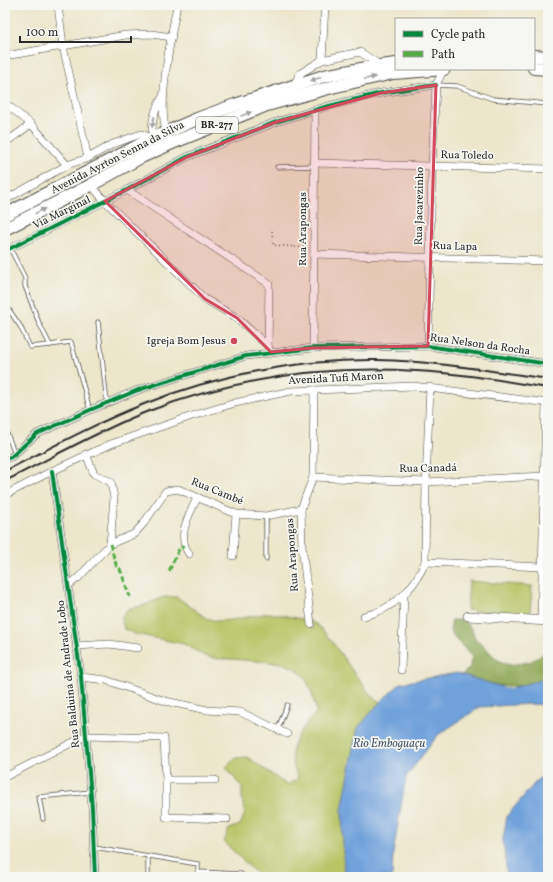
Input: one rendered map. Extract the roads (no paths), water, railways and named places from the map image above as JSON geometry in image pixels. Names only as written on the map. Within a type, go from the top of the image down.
[{"type":"highway","points":[[535,56],[548,57]]},
{"type":"highway","name":"Avenida Ayrton Senna da Silva","points":[[169,138],[203,116],[293,86],[324,76],[395,64]]},
{"type":"highway","points":[[535,68],[548,69]]},
{"type":"highway","name":"Avenida Ayrton Senna da Silva","points":[[5,215],[169,138],[267,105],[332,87],[393,73],[431,70]]},
{"type":"highway","name":"Avenida Ayrton Senna da Silva","points":[[5,229],[91,185],[141,157],[156,144]]},
{"type":"street","points":[[58,5],[63,46],[88,158]]},
{"type":"street","points":[[169,138],[164,123],[163,95],[177,5]]},
{"type":"street","points":[[322,60],[325,5]]},
{"type":"street","points":[[5,56],[126,35],[151,34],[172,37]]},
{"type":"street","points":[[293,86],[301,73],[322,60],[360,52],[380,66]]},
{"type":"street","name":"Rua Jacarezinho","points":[[428,346],[432,166],[436,86],[444,70]]},
{"type":"street","name":"Via Marginal","points":[[8,250],[127,190],[187,157],[276,122],[381,93],[436,86]]},
{"type":"street","points":[[156,144],[152,130],[156,107],[163,95]]},
{"type":"street","points":[[5,102],[31,124],[67,166]]},
{"type":"street","name":"Rua Arapongas","points":[[313,348],[315,110]]},
{"type":"street","points":[[5,144],[31,124]]},
{"type":"street","points":[[5,200],[67,166],[88,158],[114,144],[141,134],[156,144]]},
{"type":"street","name":"Rua Toledo","points":[[314,164],[548,169]]},
{"type":"street","points":[[91,185],[105,201],[205,299],[237,318],[270,349]]},
{"type":"street","points":[[127,190],[269,284],[270,349]]},
{"type":"street","name":"Rua Lapa","points":[[314,251],[548,261]]},
{"type":"street","name":"Rua Nelson da Rocha","points":[[5,459],[15,454],[37,434],[138,390],[270,349],[428,346],[548,364]]},
{"type":"street","name":"Avenida Tufi Maron","points":[[5,495],[86,454],[111,444],[235,403],[291,391],[413,386],[547,403]]},
{"type":"street","points":[[364,616],[375,614],[388,607],[404,595],[421,575],[425,562],[426,482],[430,387]]},
{"type":"street","name":"Rua Arapongas","points":[[311,624],[303,553],[301,509],[313,477],[314,390]]},
{"type":"street","points":[[468,616],[544,621],[542,566],[547,403]]},
{"type":"street","points":[[86,454],[94,474],[111,482],[114,498],[110,544]]},
{"type":"street","name":"Rua Balduina de Andrade Lobo","points":[[52,471],[81,677],[91,792],[94,877]]},
{"type":"street","name":"Rua Canadá","points":[[313,477],[426,482],[544,476]]},
{"type":"street","name":"Rua Cambé","points":[[69,585],[78,578],[110,544],[134,534],[144,523],[166,491],[178,489],[236,514],[266,516],[301,509]]},
{"type":"street","points":[[189,554],[184,547],[184,527],[197,498]]},
{"type":"street","points":[[233,556],[236,514]]},
{"type":"street","points":[[425,562],[542,566]]},
{"type":"street","points":[[402,670],[404,595]]},
{"type":"street","points":[[76,646],[109,644],[138,648]]},
{"type":"street","points":[[81,677],[106,680],[165,701],[207,710],[240,712],[286,734]]},
{"type":"street","points":[[5,778],[85,736],[164,738],[166,816],[227,819]]},
{"type":"street","points":[[166,780],[215,780]]},
{"type":"lane","points":[[436,86],[457,86],[493,99],[548,104]]},
{"type":"lane","points":[[277,167],[314,164]]},
{"type":"lane","points":[[8,250],[25,278],[25,286],[39,323],[50,345]]},
{"type":"lane","points":[[5,304],[20,326],[30,347],[72,342],[90,410]]},
{"type":"lane","points":[[98,322],[107,403]]},
{"type":"lane","points":[[5,429],[15,454]]},
{"type":"lane","points":[[266,516],[266,559]]},
{"type":"lane","points":[[278,729],[287,705]]},
{"type":"lane","points":[[43,819],[40,797],[91,792]]},
{"type":"lane","points":[[94,847],[198,864],[198,872],[241,874]]},
{"type":"lane","points":[[148,856],[148,877]]},
{"type":"water","name":"Rio Emboguaçu","points":[[457,673],[508,689],[548,678],[548,705],[530,704],[480,707],[438,735],[406,777],[393,853],[392,877],[344,877],[342,810],[358,728],[380,702],[401,683]]},
{"type":"water","points":[[548,776],[548,877],[507,877],[503,839],[507,816],[539,778]]},
{"type":"railway","points":[[5,471],[91,427],[126,411],[200,385],[258,371],[318,362],[377,360],[442,364],[548,379]]},
{"type":"railway","points":[[5,481],[92,436],[146,412],[212,391],[279,377],[348,370],[416,371],[466,375],[548,388]]},
{"type":"place","name":"Igreja Bom Jesus","points":[[234,341]]}]
